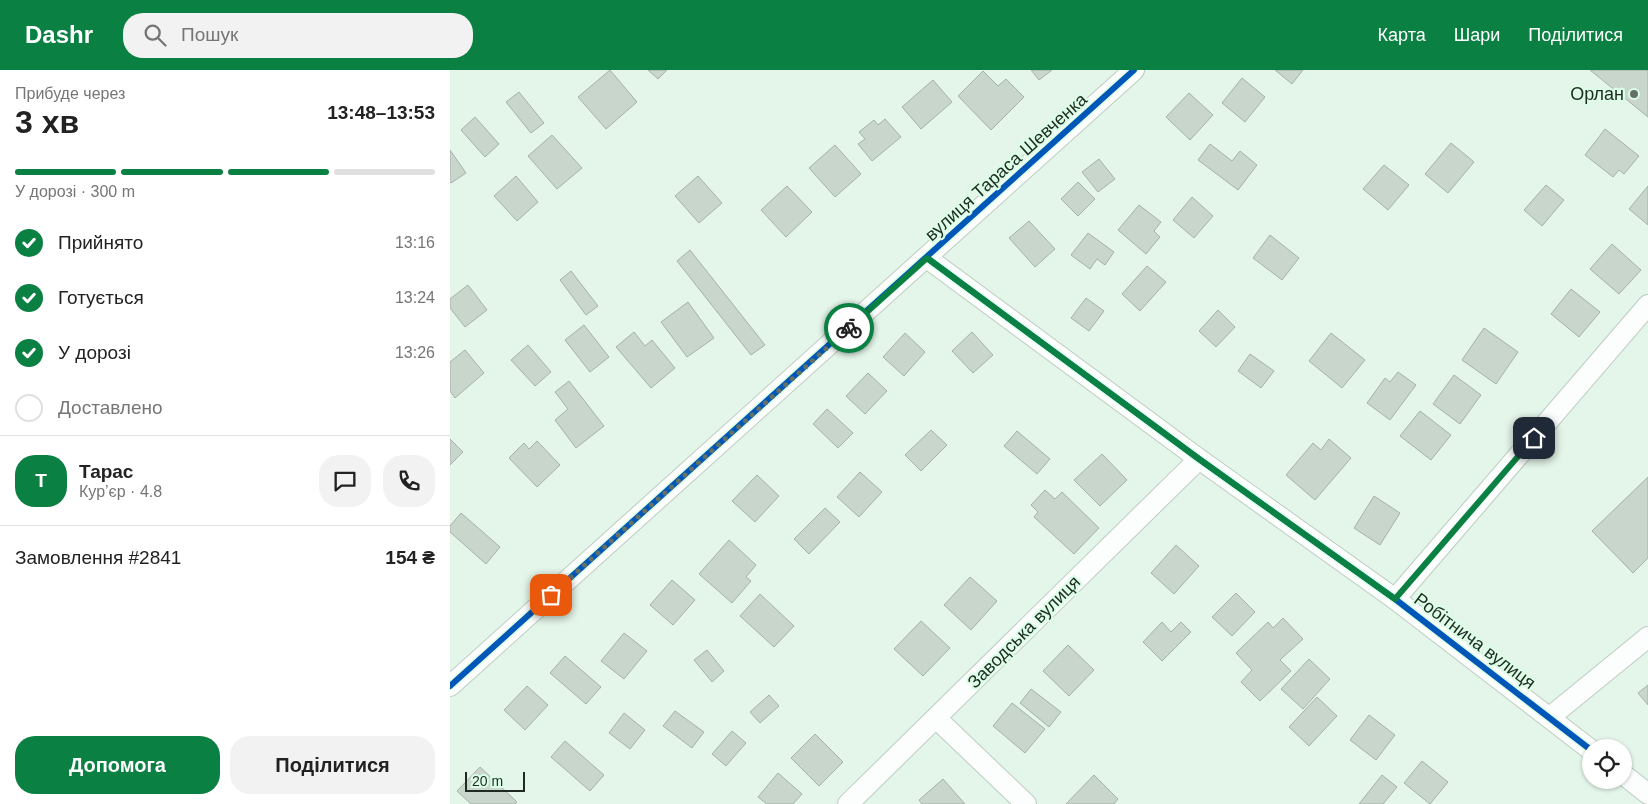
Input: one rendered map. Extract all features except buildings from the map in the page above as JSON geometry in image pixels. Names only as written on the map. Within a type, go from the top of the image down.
[{"type":"street","name":"вулиця Тараса Шевченка","points":[[450,686],[1134,70]]},
{"type":"street","name":"Робітнича вулиця","points":[[927,258],[1199,459],[1395,599],[1582,743]]},
{"type":"street","points":[[1395,599],[1648,305]]},
{"type":"street","name":"Заводська вулиця","points":[[848,804],[1199,459]]},
{"type":"street","points":[[1550,717],[1648,637]]},
{"type":"street","points":[[936,719],[1026,804]]},
{"type":"street","points":[[1632,781],[1648,794]]},
{"type":"cycle path","points":[[450,686],[1134,70]]},
{"type":"cycle path","points":[[927,258],[1199,459],[1395,599],[1582,743]]},
{"type":"way so far","points":[[551,595],[849,328]]},
{"type":"place","name":"Орлан","points":[[1634,94]]},
{"type":"route","points":[[849,328],[927,258],[1199,459],[1395,599],[1534,438]]}]
